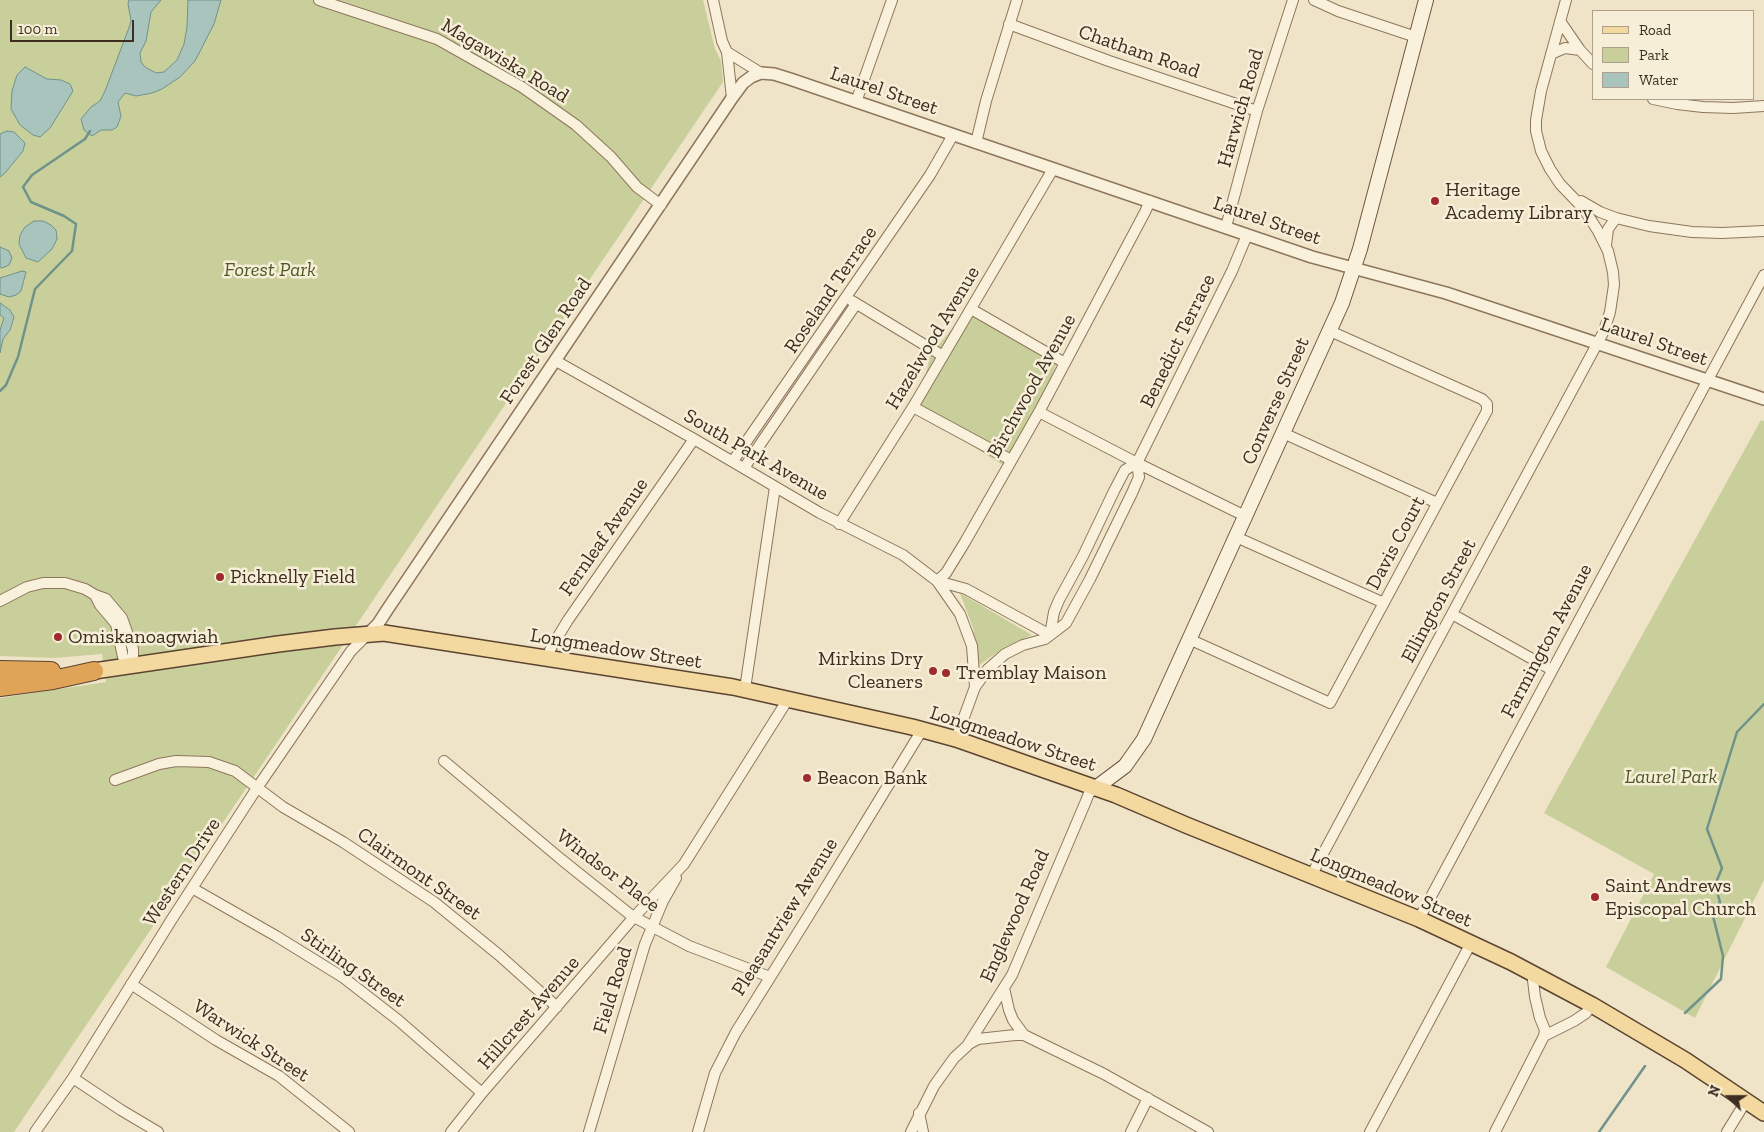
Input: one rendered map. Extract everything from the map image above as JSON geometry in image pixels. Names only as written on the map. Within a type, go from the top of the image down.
[{"type":"highway","points":[[0,670],[94,671]]},
{"type":"highway","points":[[0,687],[53,680],[94,671]]},
{"type":"main road","name":"Converse Street","points":[[1097,787],[1120,771],[1137,750],[1154,718],[1342,303],[1354,269],[1426,0]]},
{"type":"main road","name":"Longmeadow Street","points":[[94,671],[288,642],[384,634],[745,689],[922,730],[956,739],[1097,787],[1418,919],[1536,975],[1592,1005],[1652,1040],[1764,1113]]},
{"type":"street","name":"Magawiska Road","points":[[319,0],[438,39],[522,87],[582,130],[611,157],[637,187],[661,205]]},
{"type":"street","points":[[713,0],[722,41],[727,52],[732,98]]},
{"type":"street","points":[[856,102],[892,0]]},
{"type":"street","points":[[976,143],[986,101],[1017,0]]},
{"type":"street","name":"Harwich Road","points":[[1226,227],[1257,111],[1293,0]]},
{"type":"street","points":[[1314,0],[1416,37]]},
{"type":"street","points":[[1566,0],[1537,110],[1536,131],[1541,151],[1560,184],[1590,207],[1616,218],[1649,226],[1692,232],[1764,231]]},
{"type":"street","points":[[1560,21],[1580,50],[1592,63]]},
{"type":"street","name":"Chatham Road","points":[[1010,24],[1257,111]]},
{"type":"street","points":[[1551,54],[1565,48],[1580,50]]},
{"type":"street","points":[[727,52],[761,73]]},
{"type":"street","name":"Laurel Street","points":[[761,73],[774,74],[1248,235],[1354,269],[1446,293],[1764,399]]},
{"type":"street","name":"Forest Glen Road","points":[[366,636],[382,617],[743,82],[750,76],[761,73]]},
{"type":"street","points":[[1658,100],[1703,107],[1764,106]]},
{"type":"street","name":"Roseland Terrace","points":[[733,461],[851,301],[953,135]]},
{"type":"street","name":"Hazelwood Avenue","points":[[839,524],[913,407],[1053,168]]},
{"type":"street","name":"Ellington Street","points":[[1311,876],[1605,327],[1614,296],[1613,272],[1606,247],[1589,216],[1568,192]]},
{"type":"street","name":"Birchwood Avenue","points":[[936,581],[946,573],[1039,412],[1150,201]]},
{"type":"street","points":[[1606,247],[1608,229],[1616,218]]},
{"type":"street","name":"Benedict Terrace","points":[[1050,635],[1056,606],[1089,545],[1114,491],[1126,470],[1137,463],[1248,235]]},
{"type":"street","name":"Farmington Avenue","points":[[1418,919],[1764,275]]},
{"type":"street","points":[[744,468],[851,301],[943,356]]},
{"type":"street","points":[[971,310],[1065,363]]},
{"type":"street","name":"Davis Court","points":[[1189,639],[1330,703],[1487,411],[1487,404],[1482,399],[1330,331]]},
{"type":"street","name":"South Park Avenue","points":[[556,361],[733,461],[839,524],[903,555],[936,581],[955,605],[967,629],[972,646],[975,688],[956,739]]},
{"type":"street","points":[[913,407],[1011,460]]},
{"type":"street","points":[[1039,412],[1245,516]]},
{"type":"street","points":[[1283,433],[1437,503]]},
{"type":"street","name":"Fernleaf Avenue","points":[[547,658],[568,620],[694,439]]},
{"type":"street","name":"Benedict Terrace","points":[[975,688],[988,669],[1005,654],[1023,645],[1045,640],[1066,623],[1090,579],[1139,477],[1137,463]]},
{"type":"street","points":[[745,689],[775,487]]},
{"type":"street","points":[[1236,537],[1384,603]]},
{"type":"street","name":"South Park Avenue","points":[[936,581],[966,590],[1050,635]]},
{"type":"street","points":[[0,601],[26,587],[52,582],[72,584],[85,588],[95,595],[106,599],[122,618],[134,654],[131,666]]},
{"type":"street","points":[[1452,614],[1552,670]]},
{"type":"street","name":"Western Drive","points":[[35,1132],[73,1078],[254,786],[351,651],[366,636]]},
{"type":"street","name":"Field Road","points":[[589,1132],[645,944],[663,901],[787,698]]},
{"type":"street","name":"Pleasantview Avenue","points":[[698,1132],[708,1092],[720,1061],[744,1017],[922,730]]},
{"type":"street","name":"Clairmont Street","points":[[114,780],[159,764],[176,761],[193,760],[209,762],[235,771],[284,807],[343,842],[434,902],[499,955],[557,1007]]},
{"type":"street","name":"Windsor Place","points":[[444,762],[634,917],[689,946],[770,977]]},
{"type":"street","name":"Englewood Road","points":[[911,1132],[919,1113],[947,1067],[967,1046],[1004,988],[1018,962],[1089,793],[1097,787]]},
{"type":"street","name":"Field Road","points":[[634,917],[684,864]]},
{"type":"street","name":"Stirling Street","points":[[192,888],[344,978],[398,1020],[482,1093]]},
{"type":"street","name":"Hillcrest Avenue","points":[[451,1132],[482,1093],[634,917]]},
{"type":"street","points":[[1370,1132],[1470,943]]},
{"type":"street","points":[[1496,1132],[1544,1036],[1545,1030],[1535,997],[1533,980],[1536,975]]},
{"type":"street","name":"Warwick Street","points":[[131,984],[216,1040],[279,1076],[349,1132]]},
{"type":"street","points":[[1004,988],[1008,1010],[1024,1035]]},
{"type":"street","points":[[1544,1036],[1574,1021],[1586,1013],[1592,1005]]},
{"type":"street","points":[[967,1046],[978,1039],[1024,1035],[1104,1074],[1208,1132]]},
{"type":"street","points":[[73,1078],[158,1132]]},
{"type":"street","points":[[1131,1132],[1148,1098]]},
{"type":"street","points":[[1727,1132],[1746,1101]]},
{"type":"street","points":[[919,1113],[923,1132]]},
{"type":"green space","name":"Forest Park","points":[[0,0],[703,0],[715,49],[721,61],[723,82],[14,1132],[0,1132],[0,698],[106,682],[102,654],[54,658],[0,656]]},
{"type":"green space","points":[[967,311],[1058,360],[1031,428],[1003,465],[918,413],[930,355]]},
{"type":"green space","name":"Laurel Park","points":[[1761,420],[1764,421],[1764,880],[1695,1018],[1606,967],[1654,874],[1544,813]]},
{"type":"green space","points":[[960,593],[1032,635],[1005,647],[979,665],[973,628]]},
{"type":"water","points":[[129,0],[161,0],[151,12],[146,41],[140,53],[141,62],[145,67],[156,73],[164,72],[177,60],[184,44],[188,0],[221,0],[214,24],[195,61],[180,77],[152,93],[136,96],[125,93],[118,102],[121,116],[117,127],[112,130],[101,130],[92,136],[84,130],[81,119],[91,107],[100,101],[105,91],[130,25]]},
{"type":"water","points":[[25,67],[47,79],[61,80],[70,84],[73,91],[50,128],[40,137],[33,135],[20,125],[11,109],[12,91],[17,75]]},
{"type":"water","points":[[7,131],[14,132],[25,143],[23,151],[0,177],[0,134]]},
{"type":"water","points":[[34,221],[43,221],[51,225],[56,230],[57,239],[52,249],[38,262],[26,258],[19,244],[20,235],[25,227]]},
{"type":"water","points":[[0,247],[9,251],[12,258],[9,265],[2,268],[0,267]]},
{"type":"water","points":[[22,271],[26,272],[21,291],[9,297],[0,294],[0,278]]},
{"type":"water","points":[[0,303],[10,310],[14,317],[10,330],[3,339],[0,353],[0,330],[4,318],[0,315]]},
{"type":"waterway","points":[[0,391],[6,385],[18,357],[35,289],[72,251],[76,224],[64,216],[31,202],[23,187],[32,175],[85,139],[90,131]]},
{"type":"waterway","points":[[1685,1013],[1721,979],[1723,956],[1713,916],[1720,902],[1715,885],[1722,868],[1707,829],[1737,732],[1764,704]]},
{"type":"waterway","points":[[1599,1132],[1645,1066]]},
{"type":"place","name":"Heritage Academy Library","points":[[1435,201]]},
{"type":"place","name":"Picknelly Field","points":[[220,577]]},
{"type":"place","name":"Omiskanoagwiah","points":[[58,637]]},
{"type":"place","name":"Mirkins Dry Cleaners","points":[[933,671]]},
{"type":"place","name":"Tremblay Maison","points":[[946,673]]},
{"type":"place","name":"Beacon Bank","points":[[807,778]]},
{"type":"place","name":"Saint Andrews Episcopal Church","points":[[1595,897]]}]
